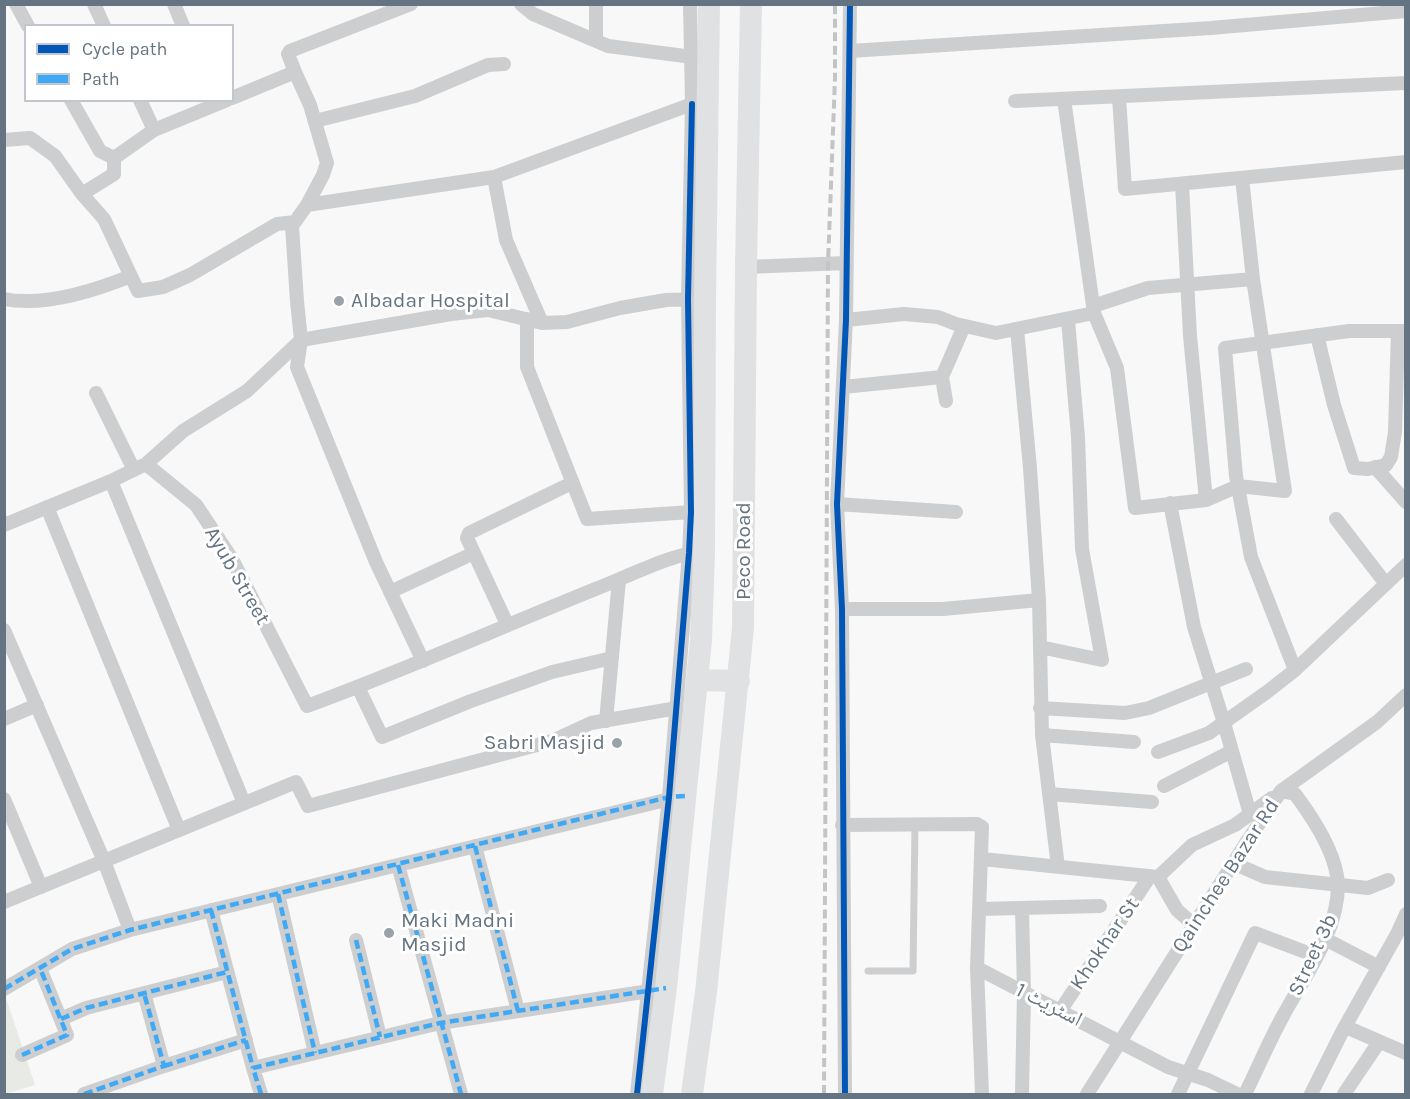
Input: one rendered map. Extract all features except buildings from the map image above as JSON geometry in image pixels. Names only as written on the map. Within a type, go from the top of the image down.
[{"type":"main road","name":"Peco Road","points":[[652,1095],[657,989],[677,797],[697,680],[696,299],[699,58],[709,4]]},
{"type":"main road","name":"Peco Road","points":[[692,1095],[706,992],[743,628],[751,4]]},
{"type":"main road","points":[[697,680],[739,681]]},
{"type":"street","points":[[16,4],[27,24]]},
{"type":"street","points":[[94,4],[103,24]]},
{"type":"street","points":[[174,4],[182,24]]},
{"type":"street","points":[[411,4],[290,51],[288,54],[310,105],[327,163],[323,176],[307,205],[292,226],[302,340],[297,367],[376,562],[423,661]]},
{"type":"street","points":[[521,4],[533,14],[608,46],[699,58]]},
{"type":"street","points":[[596,4],[596,41]]},
{"type":"street","points":[[4,989],[72,949],[130,930],[677,797],[677,708],[697,553],[691,512],[696,299],[692,104],[699,58],[690,4]]},
{"type":"street","points":[[845,1095],[842,609],[837,504],[846,320],[850,4]]},
{"type":"street","points":[[850,51],[1211,28],[1406,11]]},
{"type":"street","points":[[315,120],[415,96],[488,65],[504,64]]},
{"type":"street","points":[[234,97],[295,72]]},
{"type":"street","points":[[1015,101],[1406,83]]},
{"type":"street","points":[[1119,96],[1125,189],[1406,162]]},
{"type":"street","points":[[1064,99],[1094,309],[1117,368],[1135,508],[1206,500],[1238,486],[1285,491],[1253,279],[1242,178]]},
{"type":"street","points":[[72,102],[100,151],[114,158]]},
{"type":"street","points":[[141,102],[154,130]]},
{"type":"street","points":[[114,158],[154,130],[219,102]]},
{"type":"street","points":[[307,205],[494,177],[692,104]]},
{"type":"street","points":[[4,140],[30,138],[55,156],[82,194],[104,219],[138,291],[163,287],[190,275],[277,224],[295,222]]},
{"type":"street","points":[[82,194],[114,174],[114,158]]},
{"type":"street","points":[[494,177],[506,240],[542,322]]},
{"type":"street","points":[[1182,184],[1190,336],[1206,500]]},
{"type":"street","points":[[746,267],[846,263]]},
{"type":"street","points":[[4,299],[22,301],[65,297],[99,289],[131,276]]},
{"type":"street","points":[[846,320],[904,314],[938,317],[996,333],[1068,320],[1148,288],[1253,279]]},
{"type":"street","points":[[4,525],[140,467],[183,431],[247,391],[302,340],[380,325],[488,310],[542,322],[567,322],[620,308],[696,299]]},
{"type":"street","points":[[527,319],[527,366],[587,519],[691,512]]},
{"type":"street","points":[[1040,647],[1102,660],[1082,549],[1078,437],[1068,320]]},
{"type":"street","points":[[946,401],[942,377],[964,326]]},
{"type":"street","points":[[1017,329],[1039,600],[1042,735],[1058,867]]},
{"type":"street","points":[[1295,670],[1251,557],[1238,486],[1225,348],[1263,342],[1317,335],[1349,331],[1402,331],[1395,432],[1391,457],[1386,465],[1354,468],[1334,405],[1317,335]]},
{"type":"street","points":[[843,387],[942,377]]},
{"type":"street","points":[[96,393],[140,467]]},
{"type":"street","name":"Ayub Street","points":[[140,467],[196,505],[232,560],[307,706],[358,687]]},
{"type":"street","points":[[1376,467],[1406,502]]},
{"type":"street","points":[[111,481],[244,803]]},
{"type":"street","points":[[507,624],[467,538],[469,533],[572,483]]},
{"type":"street","points":[[1170,503],[1194,627],[1250,814]]},
{"type":"street","points":[[837,504],[956,512]]},
{"type":"street","points":[[47,507],[179,830]]},
{"type":"street","points":[[1335,519],[1386,584]]},
{"type":"street","points":[[390,592],[474,553]]},
{"type":"street","points":[[612,658],[552,672],[471,701],[382,737],[358,687],[507,624],[619,580],[697,553]]},
{"type":"street","points":[[1158,752],[1209,733],[1267,693],[1295,670],[1406,565]]},
{"type":"street","points":[[606,721],[619,580]]},
{"type":"street","points":[[842,609],[943,609],[1039,600]]},
{"type":"street","points":[[4,630],[104,861],[130,930]]},
{"type":"street","points":[[1040,708],[1125,713],[1149,708],[1246,669]]},
{"type":"street","name":"Qainchee Bazar Rd","points":[[1088,1095],[1233,863],[1281,791],[1377,722],[1406,695]]},
{"type":"street","points":[[4,719],[37,705]]},
{"type":"street","points":[[4,902],[296,782],[308,806],[552,741],[591,723],[677,708]]},
{"type":"street","points":[[1042,735],[1134,742]]},
{"type":"street","points":[[1164,786],[1232,751]]},
{"type":"street","name":"Khokhar St","points":[[1060,1011],[1154,876],[1192,845],[1235,825],[1281,791]]},
{"type":"street","name":"Street 3b","points":[[1245,1095],[1335,916],[1338,885],[1325,841],[1296,794],[1281,791]]},
{"type":"street","points":[[1049,794],[1152,802]]},
{"type":"street","points":[[4,799],[41,887]]},
{"type":"street","points":[[842,825],[981,825],[982,859],[977,968],[982,1095]]},
{"type":"street","points":[[475,846],[518,1011]]},
{"type":"street","points":[[982,859],[1154,876],[1177,910],[1194,925]]},
{"type":"street","points":[[1233,863],[1265,877],[1338,885],[1368,888],[1389,880]]},
{"type":"street","points":[[398,865],[461,1095]]},
{"type":"street","points":[[278,894],[315,1053]]},
{"type":"street","points":[[980,909],[1100,906]]},
{"type":"street","points":[[1022,908],[1024,992],[1022,1095]]},
{"type":"street","points":[[211,910],[261,1095]]},
{"type":"street","points":[[1311,1095],[1406,914]]},
{"type":"street","points":[[1178,1095],[1255,933],[1316,956]]},
{"type":"street","points":[[1325,939],[1379,967]]},
{"type":"street","points":[[356,940],[380,1037]]},
{"type":"street","points":[[22,1055],[67,1035],[40,968]]},
{"type":"street","name":"اسٹریٹ 1","points":[[977,968],[1168,1067],[1208,1080],[1237,1095]]},
{"type":"street","points":[[61,1019],[86,1008],[227,972]]},
{"type":"street","points":[[253,1068],[440,1023],[657,989],[637,1095]]},
{"type":"street","points":[[144,993],[164,1066]]},
{"type":"street","points":[[1346,1027],[1406,1053]]},
{"type":"street","points":[[84,1095],[164,1066],[246,1041]]},
{"type":"street","points":[[1344,1095],[1379,1042]]},
{"type":"lane","points":[[868,971],[913,971],[915,824]]},
{"type":"shaded area","points":[[4,992],[35,1085],[5,1094],[4,1094]]},
{"type":"railway","points":[[824,1094],[828,264],[835,78],[835,4]]},
{"type":"marked path","points":[[4,989],[72,949],[130,930],[669,797],[685,796]]},
{"type":"marked path","points":[[475,846],[518,1011]]},
{"type":"marked path","points":[[398,865],[461,1094]]},
{"type":"marked path","points":[[278,894],[315,1053]]},
{"type":"marked path","points":[[211,910],[253,1068]]},
{"type":"marked path","points":[[356,940],[380,1037]]},
{"type":"marked path","points":[[22,1055],[67,1035],[40,968]]},
{"type":"marked path","points":[[61,1019],[86,1008],[227,972]]},
{"type":"marked path","points":[[261,1094],[253,1068],[440,1023],[666,988]]},
{"type":"marked path","points":[[84,1094],[164,1066],[144,993]]},
{"type":"marked path","points":[[164,1066],[246,1040]]},
{"type":"cycle path","points":[[845,1094],[842,609],[837,504],[846,320],[850,4]]},
{"type":"cycle path","points":[[637,1094],[669,797],[689,553],[691,512],[688,299],[692,104]]},
{"type":"place","name":"Albadar Hospital","points":[[339,301]]},
{"type":"place","name":"Sabri Masjid","points":[[617,743]]},
{"type":"place","name":"Maki Madni Masjid","points":[[389,933]]}]
